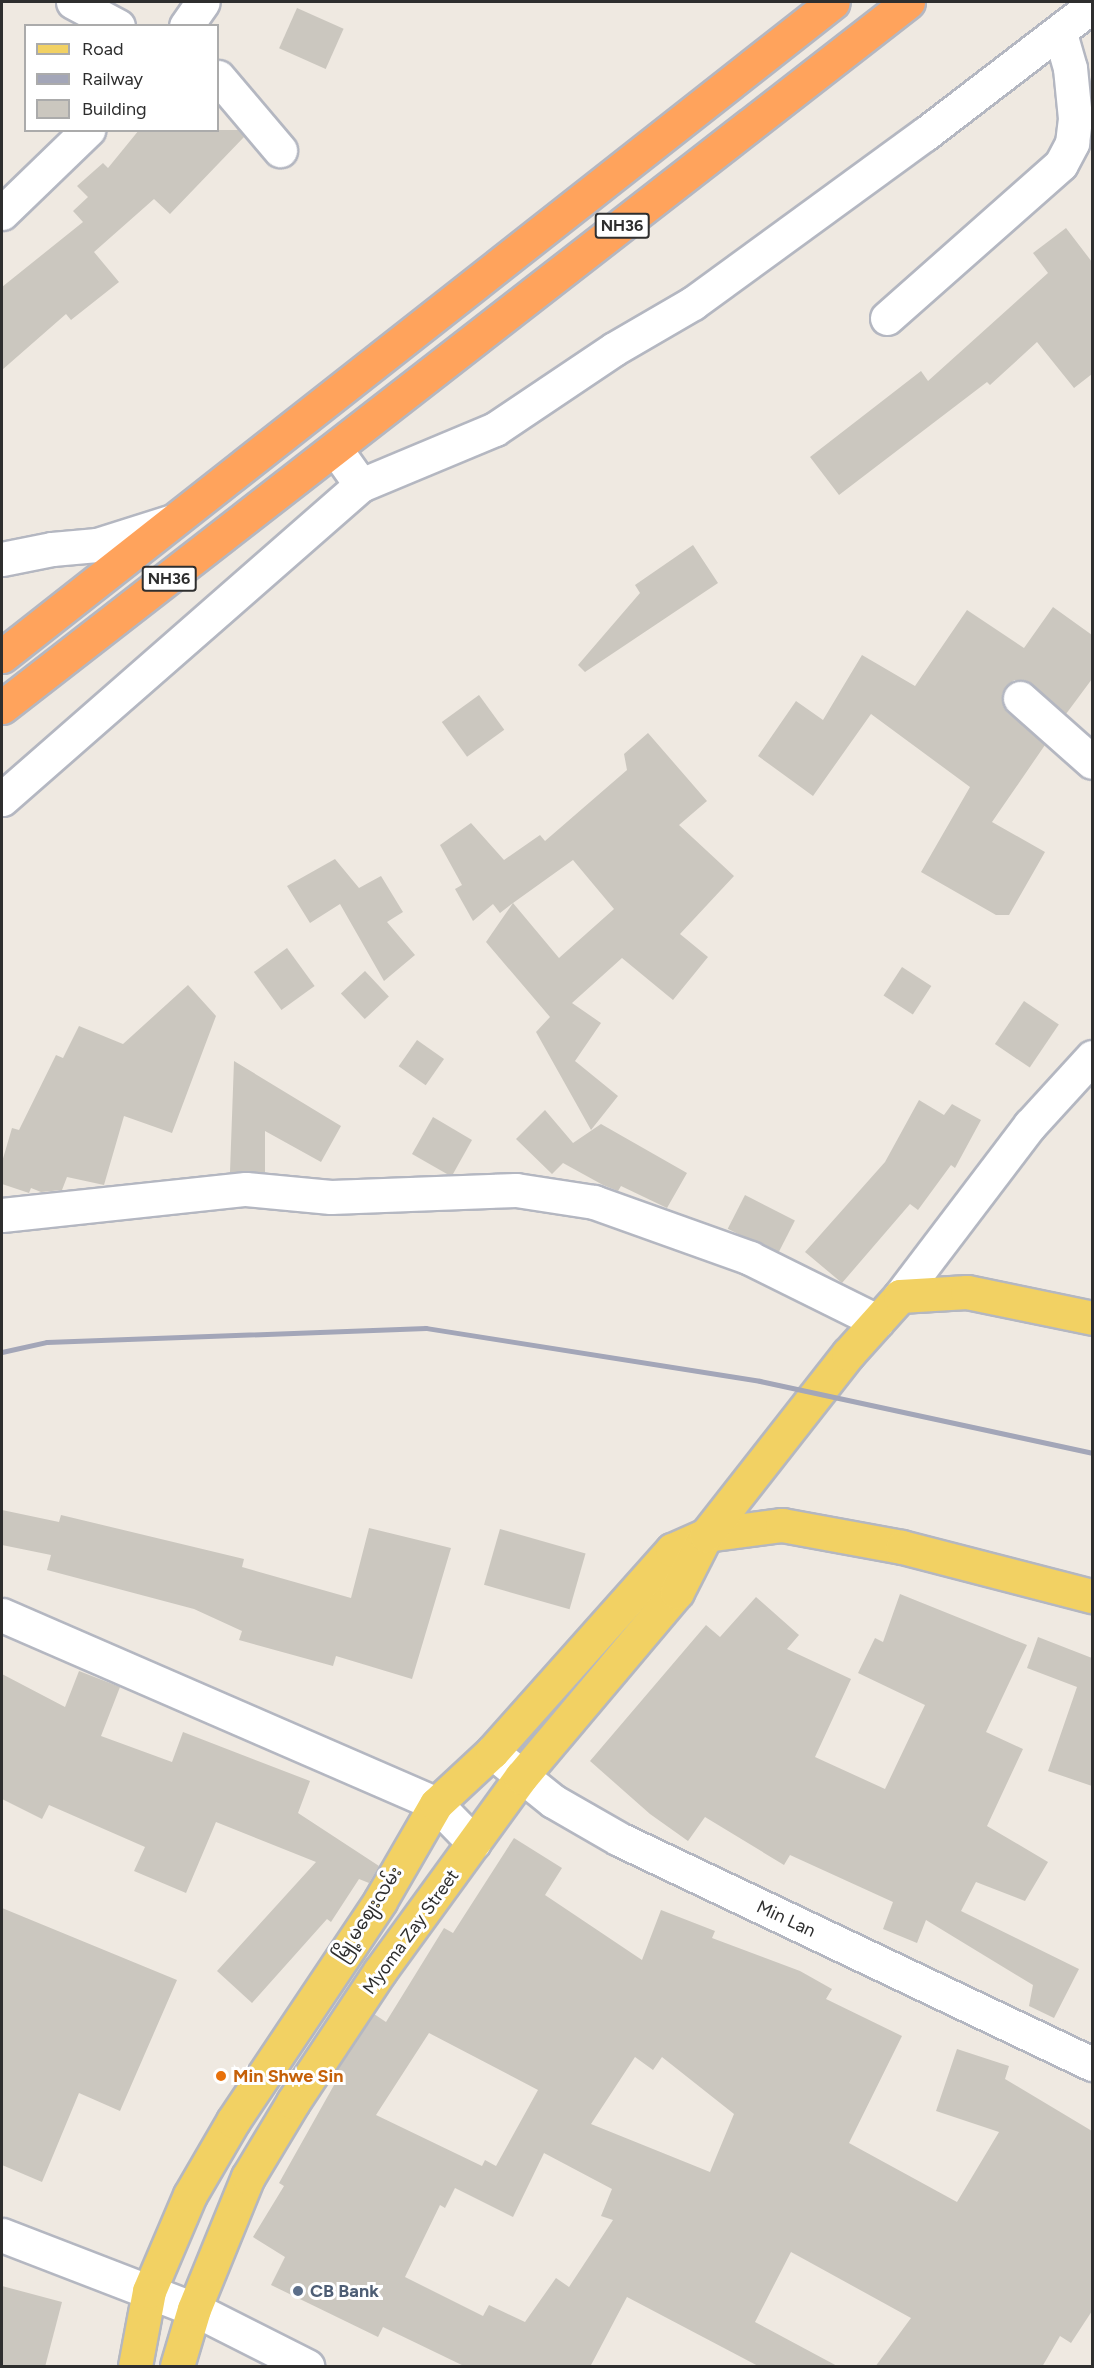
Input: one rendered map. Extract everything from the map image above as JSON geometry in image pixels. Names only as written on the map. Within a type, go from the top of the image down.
[{"type":"highway","name":"NH36","points":[[2,656],[833,2]]},
{"type":"highway","name":"NH36","points":[[2,707],[336,450],[908,2]]},
{"type":"highway","points":[[308,416],[336,450]]},
{"type":"main road","points":[[900,1296],[967,1292],[1092,1318]]},
{"type":"main road","name":"Myoma Zay Street","points":[[177,2367],[194,2309],[248,2177],[293,2102],[380,1971],[521,1777],[677,1592],[706,1535],[877,1321],[900,1296]]},
{"type":"main road","points":[[706,1535],[782,1525],[902,1548],[1092,1596]]},
{"type":"main road","name":"မြို့မဈေးလမ်း","points":[[135,2367],[149,2291],[190,2195],[232,2121],[380,1901],[436,1804],[492,1752],[672,1550],[706,1535]]},
{"type":"street","points":[[73,2],[114,24]]},
{"type":"street","points":[[187,24],[203,2]]},
{"type":"street","points":[[2,799],[361,485],[495,429],[614,349],[693,303],[1092,6]]},
{"type":"street","points":[[887,318],[1061,164],[1071,143],[1075,118],[1070,68],[1060,32]]},
{"type":"street","points":[[219,78],[280,150]]},
{"type":"street","points":[[2,213],[14,184],[85,132]]},
{"type":"street","points":[[336,450],[361,485]]},
{"type":"street","points":[[2,559],[52,549],[97,545],[175,520]]},
{"type":"street","points":[[1020,698],[1092,762]]},
{"type":"street","points":[[900,1296],[1030,1125],[1092,1057]]},
{"type":"street","points":[[2,1215],[246,1189],[331,1197],[516,1190],[594,1202],[750,1258],[877,1321]]},
{"type":"street","points":[[2,1615],[436,1804],[474,1843]]},
{"type":"street","name":"Min Lan","points":[[492,1752],[521,1777],[619,1839],[1092,2064]]},
{"type":"street","points":[[2,2235],[194,2309],[307,2367]]},
{"type":"building","points":[[297,8],[344,29],[326,69],[279,48]]},
{"type":"building","points":[[239,130],[244,137],[170,214],[154,199],[94,252],[119,282],[71,320],[66,314],[2,370],[2,287],[83,222],[73,211],[88,197],[77,186],[103,163],[108,168],[137,132]]},
{"type":"building","points":[[1066,228],[1092,262],[1092,374],[1074,388],[1037,342],[990,385],[987,382],[839,495],[810,457],[921,371],[928,381],[1048,273],[1033,253]]},
{"type":"building","points":[[693,545],[718,583],[585,672],[578,665],[640,593],[635,585]]},
{"type":"building","points":[[1053,607],[1092,635],[1092,679],[1066,714],[1024,680],[1014,680],[1002,694],[1007,712],[1045,745],[992,822],[1045,852],[1009,915],[996,915],[921,872],[970,787],[871,714],[813,796],[758,756],[796,701],[823,720],[862,655],[915,686],[967,610],[1024,648]]},
{"type":"building","points":[[479,695],[504,730],[467,757],[442,722]]},
{"type":"building","points":[[648,733],[707,801],[679,825],[734,876],[680,934],[708,957],[673,1000],[622,958],[572,1003],[601,1023],[575,1061],[618,1096],[591,1130],[536,1032],[550,1017],[486,942],[513,903],[500,913],[493,904],[473,921],[455,889],[462,885],[440,845],[471,823],[504,860],[540,835],[545,841],[627,770],[624,754]],"holes":[[[573,860],[614,909],[559,958],[513,903]]]},
{"type":"building","points":[[335,859],[359,888],[381,876],[403,912],[387,922],[415,955],[384,981],[340,904],[310,923],[287,886]]},
{"type":"building","points":[[287,948],[315,986],[281,1010],[254,972]]},
{"type":"building","points":[[902,967],[931,986],[913,1015],[883,996]]},
{"type":"building","points":[[365,971],[389,997],[365,1019],[341,994]]},
{"type":"building","points":[[188,985],[216,1016],[172,1133],[124,1116],[104,1185],[67,1177],[62,1190],[41,1192],[31,1188],[29,1193],[2,1184],[2,1162],[12,1128],[19,1130],[56,1055],[63,1058],[79,1026],[123,1044]]},
{"type":"building","points":[[1024,1001],[1059,1024],[1030,1068],[995,1044]]},
{"type":"building","points":[[417,1040],[444,1059],[426,1085],[399,1066]]},
{"type":"building","points":[[234,1061],[341,1126],[321,1162],[265,1131],[265,1172],[230,1172]]},
{"type":"building","points":[[919,1100],[944,1115],[952,1104],[981,1120],[955,1168],[951,1165],[918,1210],[910,1204],[842,1283],[805,1252],[885,1162]]},
{"type":"building","points":[[545,1110],[573,1143],[601,1124],[687,1173],[667,1208],[621,1186],[618,1191],[603,1185],[563,1163],[552,1174],[516,1139]]},
{"type":"building","points":[[433,1117],[472,1140],[453,1174],[447,1174],[412,1154]]},
{"type":"building","points":[[745,1195],[795,1220],[778,1254],[728,1229]]},
{"type":"building","points":[[2,1510],[59,1522],[61,1515],[244,1559],[242,1567],[351,1598],[369,1528],[451,1548],[412,1679],[336,1656],[333,1666],[239,1640],[242,1631],[194,1609],[47,1570],[51,1555],[2,1545]]},
{"type":"building","points":[[500,1529],[586,1554],[570,1609],[484,1585]]},
{"type":"building","points":[[900,1594],[1027,1645],[986,1732],[1023,1749],[987,1826],[1048,1862],[1025,1901],[976,1882],[961,1911],[1079,1969],[1054,2018],[1029,2006],[1033,1985],[926,1920],[917,1943],[883,1929],[893,1902],[790,1855],[784,1865],[705,1817],[688,1841],[650,1814],[590,1761],[706,1625],[720,1637],[756,1597],[799,1635],[787,1649],[851,1679],[815,1757],[885,1789],[925,1705],[858,1673],[875,1638],[883,1642]]},
{"type":"building","points":[[1038,1637],[1092,1658],[1092,1786],[1048,1771],[1077,1687],[1027,1668]]},
{"type":"building","points":[[79,1671],[120,1687],[101,1736],[172,1762],[183,1732],[310,1781],[298,1813],[379,1866],[369,1883],[359,1879],[331,1922],[327,1919],[252,2003],[217,1971],[316,1862],[216,1822],[186,1893],[134,1871],[145,1847],[49,1805],[42,1819],[2,1799],[2,1674],[65,1707]]},
{"type":"building","points":[[514,1838],[562,1868],[545,1895],[642,1960],[661,1910],[715,1931],[712,1938],[800,1971],[832,1989],[826,1999],[902,2036],[849,2143],[957,2202],[999,2132],[936,2111],[957,2049],[1009,2066],[1005,2079],[1092,2131],[1092,2311],[1071,2343],[1060,2336],[1042,2367],[875,2367],[911,2318],[791,2252],[755,2322],[839,2367],[760,2367],[627,2297],[590,2367],[466,2367],[383,2327],[378,2337],[271,2285],[285,2257],[253,2237],[284,2186],[279,2183],[338,2078],[333,2075],[374,2014],[386,2022],[444,1928],[453,1933]],"holes":[[[429,2033],[538,2090],[496,2166],[485,2160],[482,2166],[376,2115]],[[635,2057],[653,2070],[662,2057],[734,2114],[710,2172],[591,2124]],[[544,2153],[612,2189],[601,2216],[613,2220],[569,2287],[556,2278],[525,2322],[489,2305],[483,2316],[405,2277],[440,2205],[445,2208],[455,2188],[513,2217]]]},
{"type":"building","points":[[2,1908],[177,1980],[120,2111],[79,2093],[42,2182],[2,2165]]},
{"type":"building","points":[[2,2286],[62,2302],[45,2367],[2,2367]]},
{"type":"railway","points":[[2,1352],[47,1342],[426,1328],[760,1381],[1092,1453]]},
{"type":"place","name":"Min Shwe Sin","points":[[221,2076]]},
{"type":"place","name":"CB Bank","points":[[298,2291]]}]
